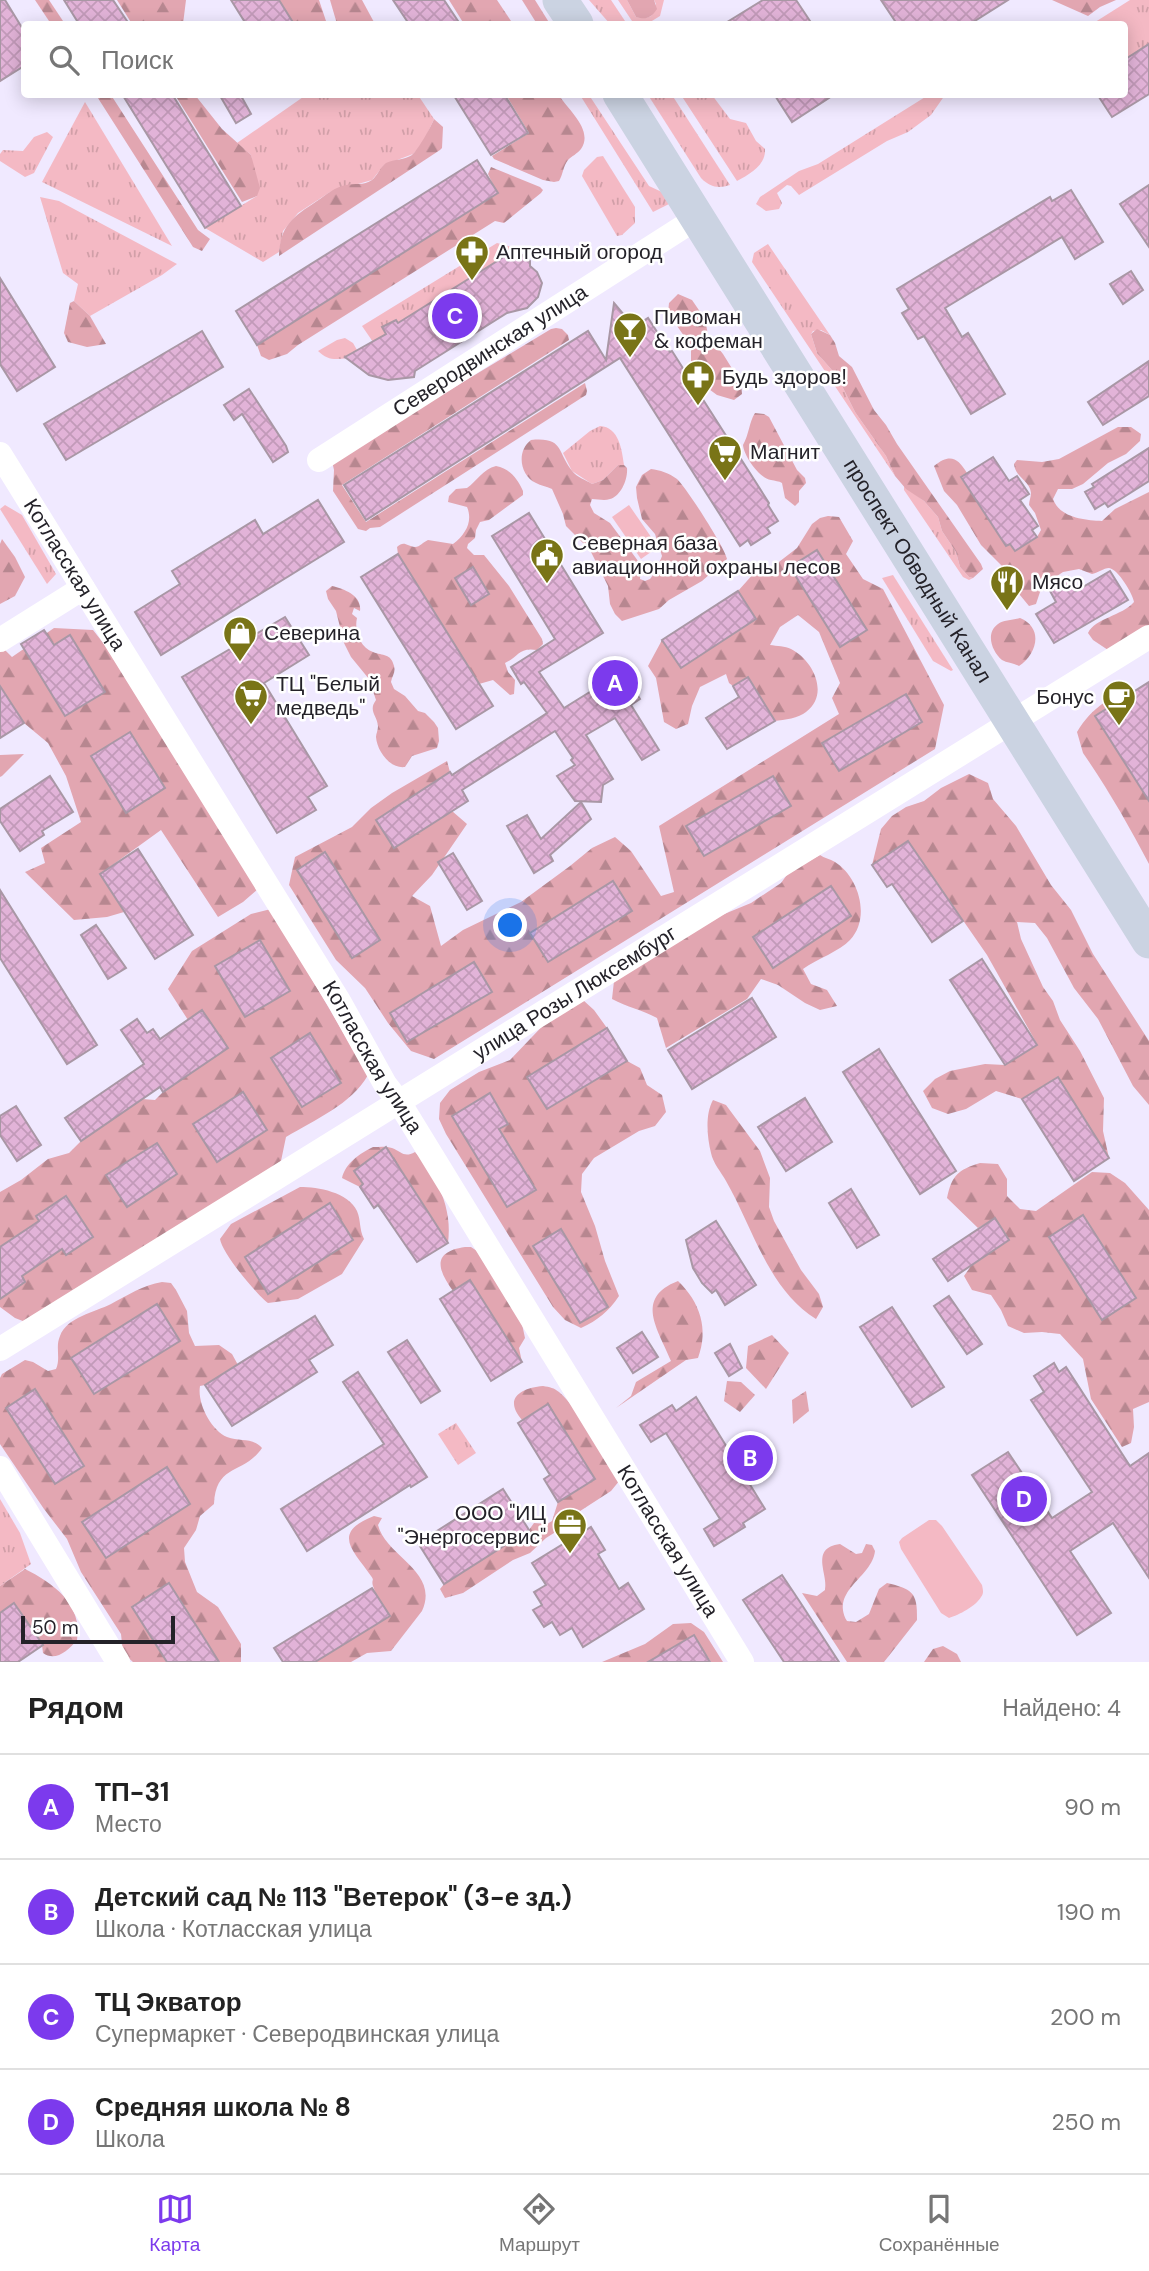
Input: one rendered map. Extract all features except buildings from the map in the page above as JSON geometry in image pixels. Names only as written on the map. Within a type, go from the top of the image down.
[{"type":"main road","points":[[560,0],[574,21]]},
{"type":"main road","name":"проспект Обводный Канал","points":[[622,98],[1149,941]]},
{"type":"street","name":"Северодвинская улица","points":[[319,460],[697,218]]},
{"type":"street","name":"Котласская улица","points":[[0,454],[339,1001],[385,1084],[399,1102],[742,1662]]},
{"type":"street","points":[[0,640],[83,587]]},
{"type":"street","name":"улица Розы Люксембург","points":[[0,1349],[1149,637]]},
{"type":"street","points":[[0,1468],[118,1662]]},
{"type":"green space","points":[[35,0],[49,0],[63,21],[49,21]]},
{"type":"green space","points":[[117,0],[186,0],[183,21],[130,21]]},
{"type":"green space","points":[[279,0],[319,0],[326,21],[292,21]]},
{"type":"green space","points":[[330,0],[362,0],[373,21],[336,21]]},
{"type":"green space","points":[[449,0],[497,0],[511,21],[462,21]]},
{"type":"green space","points":[[522,0],[535,0],[548,21],[535,21]]},
{"type":"green space","points":[[589,0],[611,0],[625,21],[607,21]]},
{"type":"green space","points":[[618,0],[627,0],[636,17],[646,18],[651,16],[656,4],[654,0],[664,0],[660,16],[652,21],[632,21]]},
{"type":"green space","points":[[627,0],[654,0],[657,9],[648,18],[636,17]]},
{"type":"green space","points":[[1052,0],[1116,0],[1088,16]]},
{"type":"green space","points":[[1130,0],[1149,0],[1149,44],[1128,58],[1128,21],[1097,21]]},
{"type":"green space","points":[[98,98],[113,98],[198,230],[210,239],[202,251],[193,247]]},
{"type":"green space","points":[[177,98],[197,98],[222,129],[251,155],[260,188],[257,196],[242,202]]},
{"type":"green space","points":[[302,98],[420,98],[434,119],[423,143],[413,154],[384,165],[372,180],[330,192],[298,213],[283,231],[279,252],[263,262],[205,228],[257,196],[251,155],[237,143]]},
{"type":"green space","points":[[508,98],[561,98],[578,120],[584,142],[581,149],[566,162],[559,181],[543,180],[492,156],[529,133]]},
{"type":"green space","points":[[582,98],[591,98],[649,186],[664,193],[669,204],[653,212]]},
{"type":"green space","points":[[650,98],[674,98],[730,185],[714,186],[701,178]]},
{"type":"green space","points":[[683,98],[714,98],[730,119],[746,123],[756,141],[765,149],[763,160],[756,168],[737,181]]},
{"type":"green space","points":[[924,98],[943,98],[931,115],[908,132],[887,141],[799,195],[787,185],[777,193],[782,203],[779,209],[766,211],[756,204],[760,197],[799,171],[818,164]]},
{"type":"green space","points":[[85,102],[172,246],[42,182]]},
{"type":"green space","points":[[434,119],[443,127],[440,150],[279,256],[285,229],[295,217],[334,189],[369,182],[386,163],[412,155]]},
{"type":"green space","points":[[47,132],[53,137],[34,173],[25,177],[0,161],[3,150],[23,151],[34,137]]},
{"type":"green space","points":[[603,156],[635,207],[635,223],[622,235],[617,236],[582,176],[584,170],[597,157]]},
{"type":"green space","points":[[491,167],[543,190],[504,223],[495,221],[287,354],[269,360],[261,356],[257,345],[497,193],[488,174]]},
{"type":"green space","points":[[40,197],[59,201],[177,264],[90,316],[74,301],[78,284],[63,273]]},
{"type":"green space","points":[[497,243],[512,247],[502,258],[398,323],[395,320],[383,327],[386,334],[373,342],[362,326]]},
{"type":"green space","points":[[768,244],[830,335],[821,330],[813,331],[811,334],[817,353],[837,376],[855,412],[886,456],[895,476],[752,262],[754,253]]},
{"type":"green space","points":[[678,294],[692,300],[705,319],[708,335],[741,383],[742,394],[734,400],[717,395],[702,384],[691,363],[691,346],[668,313],[669,303]]},
{"type":"green space","points":[[74,301],[90,316],[106,344],[87,347],[68,342],[64,333],[70,303]]},
{"type":"green space","points":[[556,328],[562,329],[569,340],[342,485],[366,522],[585,383],[586,395],[380,527],[366,531],[358,529],[333,491],[332,461]]},
{"type":"green space","points":[[817,329],[830,335],[839,356],[852,367],[874,410],[981,564],[983,569],[973,578],[960,567],[956,552],[942,531],[938,517],[895,476],[886,456],[855,412],[837,376],[817,353],[811,334]]},
{"type":"green space","points":[[345,338],[353,343],[357,350],[347,358],[331,359],[318,351],[337,340]]},
{"type":"green space","points":[[755,413],[769,417],[797,470],[805,478],[806,483],[799,491],[799,502],[795,506],[785,498],[782,483],[762,475],[746,455],[743,445]]},
{"type":"green space","points":[[600,426],[611,430],[615,435],[621,446],[624,465],[618,465],[603,480],[592,484],[572,471],[563,453]]},
{"type":"green space","points":[[1118,427],[1131,427],[1141,434],[1140,441],[1083,484],[1072,489],[1058,489],[1053,499],[1067,514],[1080,519],[1102,521],[1115,509],[1149,492],[1149,630],[1108,650],[1088,633],[1096,624],[1123,611],[1134,602],[1121,577],[1109,568],[1092,574],[1079,569],[1063,572],[1042,586],[1036,604],[1029,606],[1010,583],[1002,566],[981,545],[957,505],[944,491],[934,466],[949,459],[960,464],[967,473],[961,478],[1006,546],[1009,544],[1015,551],[1037,537],[1041,530],[1029,505],[1030,489],[1015,468],[1017,460],[1042,462],[1059,459]]},
{"type":"green space","points":[[531,440],[550,441],[555,444],[573,472],[592,484],[603,480],[618,465],[627,468],[625,482],[614,497],[608,500],[592,499],[590,505],[594,513],[610,523],[641,565],[640,579],[650,579],[662,556],[655,534],[642,519],[637,498],[636,487],[642,475],[651,469],[671,475],[682,484],[713,531],[727,559],[702,581],[659,609],[622,621],[610,604],[608,586],[590,550],[566,526],[552,489],[538,484],[526,475],[522,463],[523,450]]},
{"type":"green space","points":[[496,466],[512,475],[521,486],[523,495],[489,520],[480,522],[475,538],[467,548],[474,555],[484,555],[509,586],[543,644],[537,650],[522,651],[505,663],[515,680],[514,694],[510,695],[493,680],[479,684],[398,554],[397,547],[404,544],[417,547],[428,540],[453,544],[465,532],[469,512],[467,507],[448,502],[449,496],[456,489],[467,488],[484,472]]},
{"type":"green space","points":[[904,486],[924,501],[938,517],[942,531],[956,552],[960,567],[973,578],[969,580],[963,577],[904,490]]},
{"type":"green space","points":[[5,505],[22,515],[56,574],[47,584],[0,509]]},
{"type":"green space","points":[[629,505],[658,547],[641,559],[612,517]]},
{"type":"green space","points":[[828,516],[839,517],[853,541],[846,554],[863,579],[883,589],[944,705],[935,749],[434,1059],[411,1051],[365,988],[336,960],[289,885],[295,857],[352,827],[371,808],[392,793],[447,761],[450,772],[376,820],[394,848],[452,811],[467,824],[432,875],[412,896],[430,906],[441,946],[463,930],[521,902],[592,848],[615,837],[631,851],[661,896],[674,892],[659,826],[839,714],[832,698],[840,683],[819,632],[798,615],[780,627],[770,645],[789,648],[799,654],[816,678],[817,696],[813,705],[795,717],[775,721],[748,678],[733,686],[726,674],[700,687],[688,724],[676,729],[664,722],[656,678],[648,666],[662,640],[681,668],[756,619],[738,591],[755,572],[775,565],[797,548],[812,524]]},
{"type":"green space","points":[[2,539],[25,577],[15,596],[0,604],[0,544]]},
{"type":"green space","points":[[893,575],[953,670],[933,661],[882,578]]},
{"type":"green space","points":[[332,586],[347,591],[358,601],[360,611],[354,608],[352,614],[357,618],[357,633],[361,643],[368,650],[391,659],[394,672],[391,682],[394,689],[405,696],[418,711],[425,713],[438,728],[437,748],[412,756],[405,767],[389,762],[379,748],[376,737],[378,726],[373,710],[376,700],[369,679],[351,657],[344,643],[336,611],[326,591]]},
{"type":"green space","points":[[1020,618],[1032,628],[1035,641],[1030,655],[1019,666],[998,657],[991,637],[998,624]]},
{"type":"green space","points":[[54,628],[93,630],[111,653],[258,889],[243,902],[218,917],[161,830],[100,874],[124,912],[107,917],[74,920],[25,872],[45,863],[41,848],[81,822],[66,776],[48,743],[24,723],[0,686],[0,645],[12,657]]},
{"type":"green space","points":[[1105,702],[1111,706],[1095,717],[1149,801],[1149,864],[1083,753],[1077,732],[1089,716]]},
{"type":"green space","points":[[24,754],[2,776],[0,777],[0,755]]},
{"type":"green space","points":[[969,774],[988,783],[993,799],[1016,826],[1051,885],[1071,910],[1093,954],[1149,1041],[1149,1105],[1133,1086],[1098,1019],[1074,988],[1047,938],[1035,923],[1017,922],[1021,939],[1043,987],[1104,1098],[1103,1131],[1109,1158],[1058,1077],[1022,1099],[996,1091],[966,1109],[948,1114],[932,1108],[923,1091],[935,1079],[950,1071],[985,1064],[1005,1065],[1037,1044],[987,955],[908,841],[872,865],[881,829],[892,816],[906,807],[924,801],[941,788]]},
{"type":"green space","points":[[820,855],[835,862],[850,877],[856,887],[861,910],[860,921],[850,940],[803,969],[811,984],[827,990],[837,1006],[820,1010],[778,985],[761,979],[747,999],[666,1048],[657,1018],[612,999],[614,981],[717,917],[751,903],[781,883],[789,872]]},
{"type":"green space","points":[[271,909],[368,1075],[342,1103],[286,1137],[281,1161],[267,1172],[28,1323],[15,1318],[0,1307],[0,1192],[48,1159],[69,1153],[81,1141],[142,1099],[155,1100],[163,1092],[188,1020],[168,989],[192,951],[251,914]]},
{"type":"green space","points":[[583,1000],[607,1028],[627,1061],[640,1068],[647,1085],[662,1095],[666,1112],[655,1126],[639,1131],[594,1158],[582,1174],[581,1192],[619,1296],[602,1315],[581,1328],[565,1320],[553,1307],[439,1119],[440,1103],[450,1090],[479,1072],[510,1060],[553,1015]]},
{"type":"green space","points":[[713,1100],[726,1105],[760,1151],[770,1178],[769,1207],[774,1221],[801,1270],[819,1294],[823,1307],[816,1319],[799,1306],[774,1275],[713,1160],[708,1126]]},
{"type":"green space","points":[[373,1147],[390,1147],[406,1154],[415,1152],[423,1161],[446,1206],[448,1243],[397,1163],[360,1187],[342,1178],[346,1168],[354,1160]]},
{"type":"green space","points":[[980,1163],[998,1164],[1007,1179],[1007,1196],[1020,1209],[1036,1211],[1092,1172],[1110,1173],[1125,1183],[1149,1210],[1149,1402],[1133,1409],[1131,1443],[1122,1447],[1091,1399],[1083,1359],[1060,1334],[1024,1333],[1008,1326],[991,1295],[972,1290],[964,1276],[971,1266],[1009,1239],[995,1218],[978,1228],[947,1198],[957,1174]]},
{"type":"green space","points":[[300,1187],[324,1190],[347,1199],[357,1211],[364,1239],[342,1274],[298,1299],[268,1303],[240,1273],[220,1239],[231,1224]]},
{"type":"green space","points":[[465,1247],[477,1251],[522,1324],[525,1338],[519,1348],[522,1362],[470,1280],[453,1291],[444,1276],[441,1269],[442,1258],[454,1249]]},
{"type":"green space","points":[[678,1281],[692,1298],[700,1316],[703,1337],[698,1358],[686,1360],[616,1408],[631,1396],[636,1382],[671,1361],[656,1326],[653,1305],[665,1288]]},
{"type":"green space","points":[[162,1282],[171,1283],[187,1311],[189,1333],[195,1346],[219,1345],[232,1354],[238,1365],[200,1386],[206,1415],[227,1437],[250,1441],[262,1448],[247,1462],[225,1475],[216,1491],[214,1504],[200,1516],[196,1530],[184,1548],[185,1562],[197,1592],[218,1607],[241,1644],[241,1662],[133,1662],[123,1653],[121,1634],[81,1572],[67,1539],[0,1444],[2,1374],[25,1360],[48,1371],[56,1369],[59,1340],[69,1324],[142,1288]]},
{"type":"green space","points":[[772,1335],[789,1353],[766,1389],[746,1368],[748,1346]]},
{"type":"green space","points":[[727,1381],[741,1382],[755,1395],[740,1412],[724,1401]]},
{"type":"green space","points":[[543,1386],[552,1388],[567,1400],[620,1480],[611,1491],[574,1515],[530,1553],[513,1560],[463,1593],[445,1598],[440,1589],[444,1584],[529,1530],[534,1523],[547,1524],[552,1521],[558,1502],[594,1479],[548,1404],[522,1420],[517,1412],[514,1400],[517,1396],[528,1389]]},
{"type":"green space","points":[[806,1391],[809,1411],[793,1424],[792,1400]]},
{"type":"green space","points":[[456,1423],[476,1453],[458,1465],[438,1434]]},
{"type":"green space","points":[[0,1499],[20,1533],[31,1564],[0,1586]]},
{"type":"green space","points":[[374,1516],[382,1518],[378,1525],[383,1536],[424,1585],[426,1597],[422,1611],[391,1651],[367,1653],[351,1662],[315,1662],[389,1616],[374,1590],[372,1578],[350,1543],[349,1536],[353,1529]]},
{"type":"green space","points":[[929,1520],[936,1520],[942,1526],[982,1585],[983,1594],[975,1604],[949,1618],[941,1613],[899,1542]]},
{"type":"green space","points":[[840,1544],[856,1554],[862,1553],[866,1544],[872,1545],[875,1551],[867,1569],[844,1601],[843,1610],[847,1621],[856,1622],[869,1614],[879,1589],[887,1583],[902,1587],[914,1597],[917,1620],[884,1662],[847,1662],[802,1593],[817,1596],[825,1590],[823,1556],[825,1551]]},
{"type":"green space","points":[[25,1569],[55,1588],[71,1605],[78,1627],[77,1640],[57,1656],[43,1653],[42,1645],[14,1604],[0,1613],[0,1586]]},
{"type":"green space","points":[[691,1623],[704,1632],[723,1662],[711,1662],[694,1635],[650,1662],[602,1662],[645,1644],[673,1624]]},
{"type":"green space","points":[[943,1646],[957,1654],[961,1662],[924,1662],[933,1649]]},
{"type":"place","name":"Аптечный огород","points":[[472,282]]},
{"type":"place","name":"ТЦ Экватор","points":[[455,316]]},
{"type":"place","name":"Пивоман & кофеман","points":[[630,359]]},
{"type":"place","name":"Будь здоров!","points":[[698,407]]},
{"type":"place","name":"Магнит","points":[[725,482]]},
{"type":"place","name":"Северная база авиационной охраны лесов","points":[[547,585]]},
{"type":"place","name":"Мясо","points":[[1007,612]]},
{"type":"place","name":"Северина","points":[[240,663]]},
{"type":"place","name":"ТП-31","points":[[615,683]]},
{"type":"place","name":"ТЦ \"Белый медведь\"","points":[[251,726]]},
{"type":"place","name":"Бонус","points":[[1119,727]]},
{"type":"place","name":"Детский сад № 113 \"Ветерок\" (3-е зд.)","points":[[750,1458]]},
{"type":"place","name":"Средняя школа № 8","points":[[1024,1499]]},
{"type":"place","name":"ООО \"ИЦ \"Энергосервис\"","points":[[570,1555]]}]
